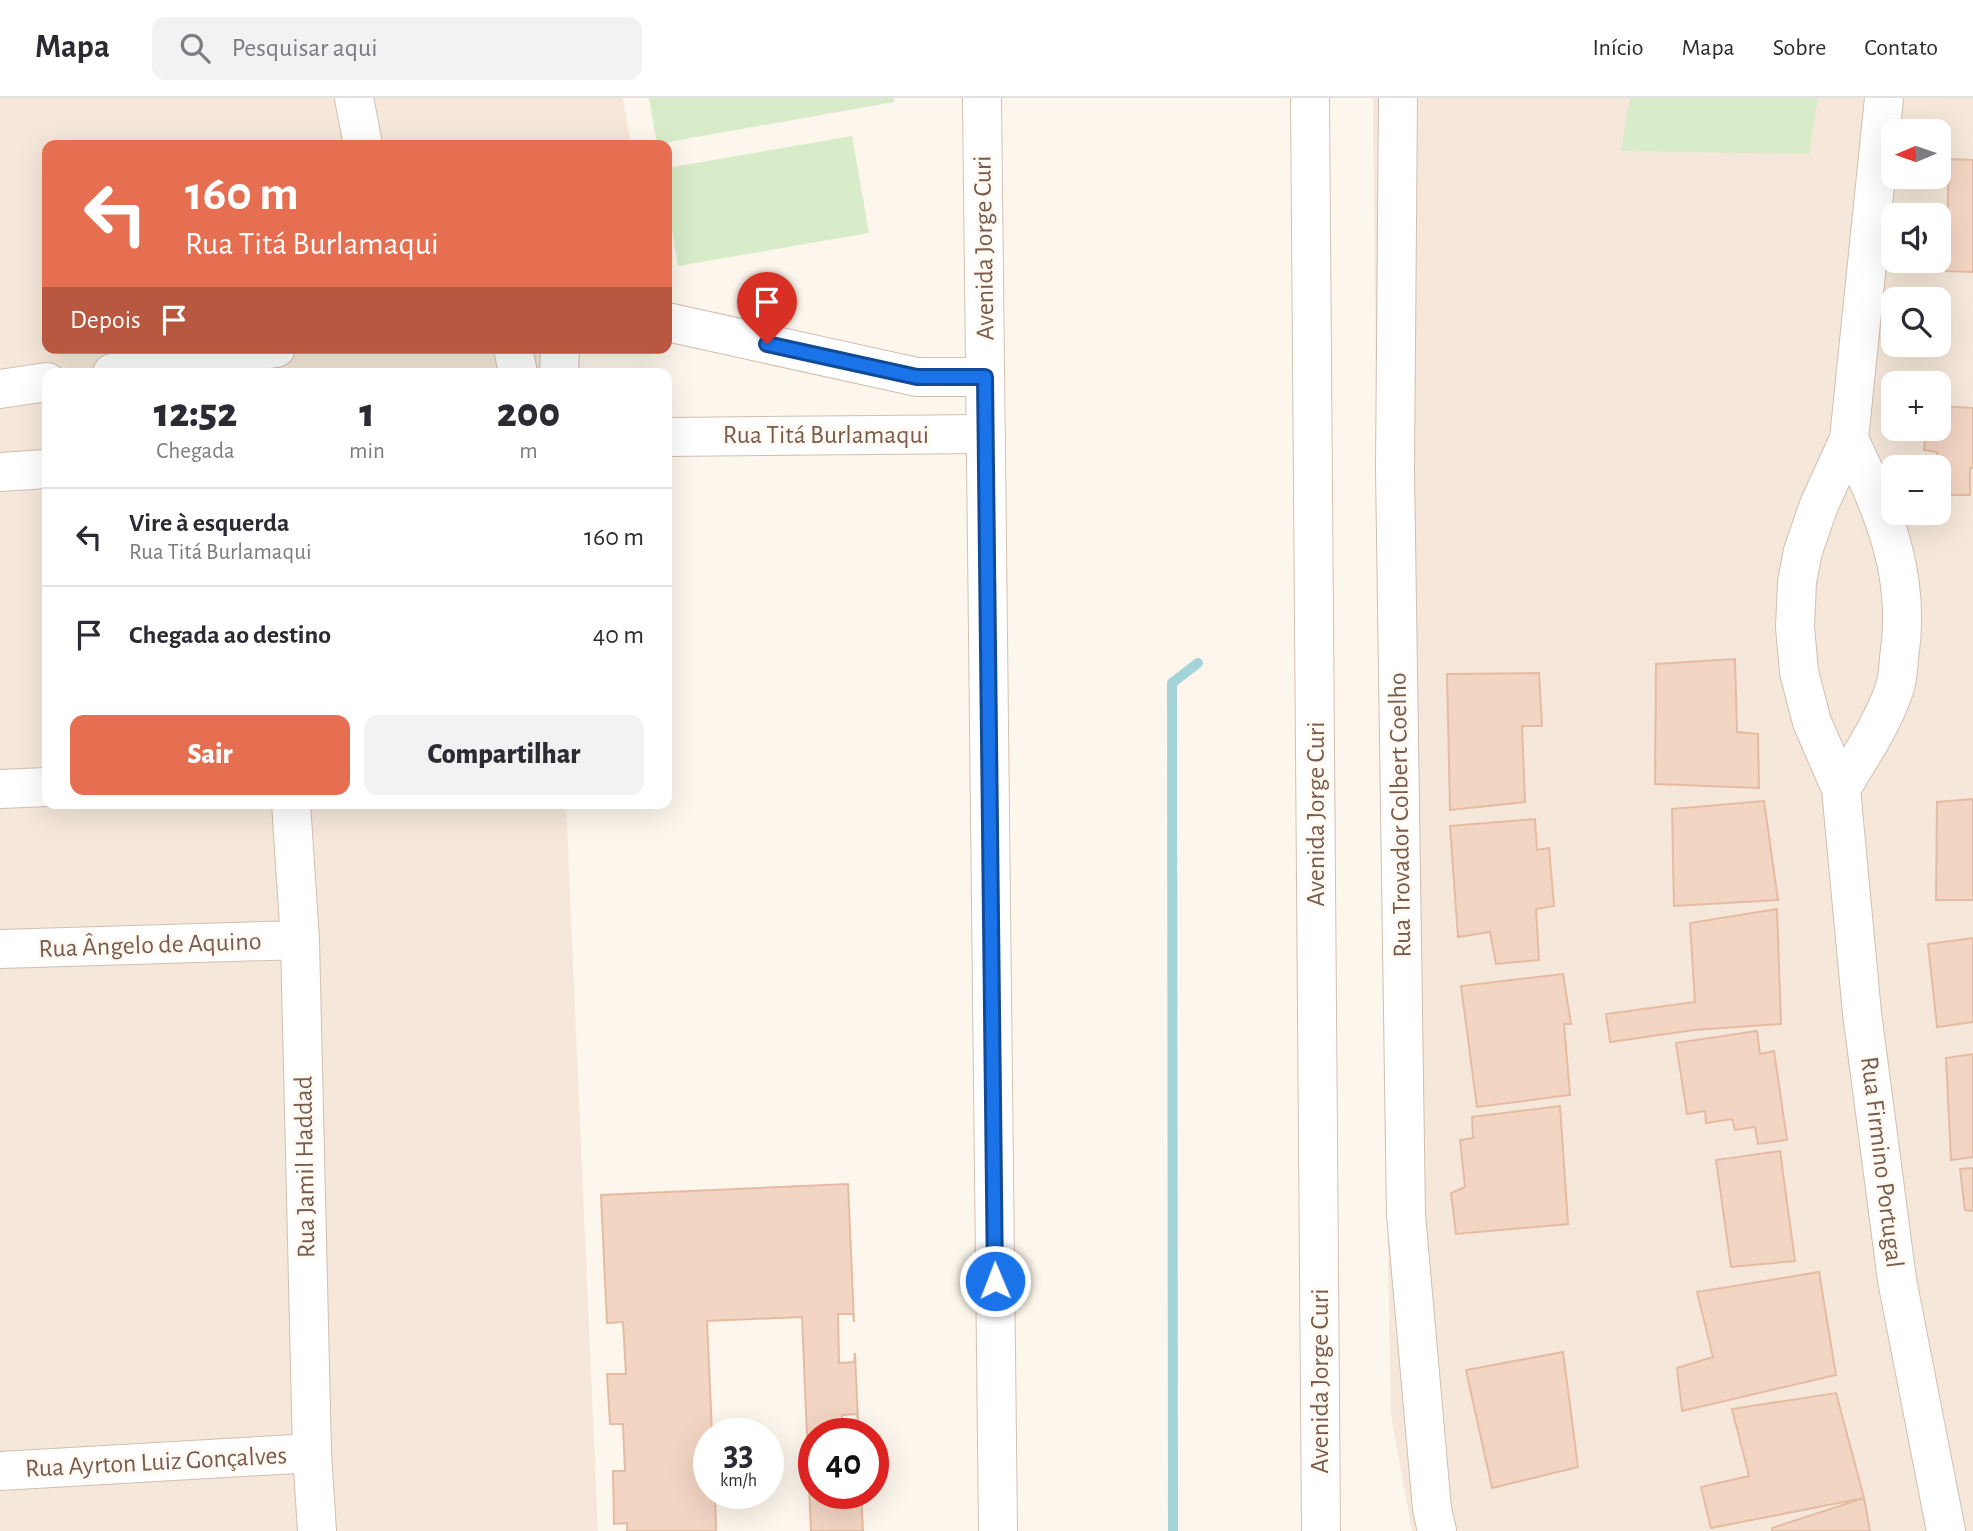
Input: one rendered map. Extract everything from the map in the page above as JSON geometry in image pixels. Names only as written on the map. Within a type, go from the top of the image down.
[{"type":"street","points":[[354,98],[362,140]]},
{"type":"street","name":"Avenida Jorge Curi","points":[[982,98],[998,1531]]},
{"type":"street","name":"Avenida Jorge Curi","points":[[1310,98],[1321,1531]]},
{"type":"street","name":"Rua Trovador Colbert Coelho","points":[[1398,98],[1395,469],[1406,1215],[1432,1509],[1437,1531]]},
{"type":"street","name":"Rua Firmino Portugal","points":[[1884,98],[1849,439],[1819,505],[1803,551],[1797,582],[1795,626],[1800,672],[1812,722],[1841,789],[1863,1013],[1897,1280],[1946,1531]]},
{"type":"street","points":[[672,323],[917,377],[985,377]]},
{"type":"street","points":[[145,368],[237,354]]},
{"type":"street","points":[[0,389],[42,383]]},
{"type":"street","name":"Rua Titá Burlamaqui","points":[[672,437],[986,434]]},
{"type":"street","points":[[1841,789],[1875,731],[1895,688],[1902,643],[1902,592],[1894,544],[1877,497],[1849,439]]},
{"type":"street","points":[[0,472],[42,469]]},
{"type":"street","points":[[0,789],[42,787]]},
{"type":"street","name":"Rua Jamil Haddad","points":[[291,809],[300,940],[312,1453],[317,1531]]},
{"type":"street","name":"Rua Ângelo de Aquino","points":[[0,950],[300,940]]},
{"type":"street","name":"Rua Ayrton Luiz Gonçalves","points":[[0,1471],[312,1453]]},
{"type":"shaded area","points":[[0,98],[623,98],[630,140],[42,140],[42,354],[546,354],[547,368],[42,368],[42,809],[566,809],[598,1531],[0,1531]]},
{"type":"shaded area","points":[[1373,98],[1973,98],[1973,1531],[1412,1531],[1391,1416],[1381,875]]},
{"type":"green space","points":[[649,98],[894,98],[894,102],[672,141],[656,140]]},
{"type":"green space","points":[[1630,98],[1818,98],[1809,154],[1621,151]]},
{"type":"green space","points":[[852,136],[869,233],[678,266],[672,230],[672,167]]},
{"type":"building","points":[[1951,159],[1973,160],[1973,272],[1951,271],[1951,203],[1948,203],[1948,189],[1951,189]]},
{"type":"building","points":[[1951,407],[1973,408],[1970,495],[1951,495],[1951,455],[1937,455],[1937,452],[1924,450],[1925,441],[1951,441]]},
{"type":"building","points":[[1735,659],[1737,732],[1758,734],[1759,788],[1655,784],[1656,664]]},
{"type":"building","points":[[1539,673],[1542,726],[1522,726],[1525,802],[1450,810],[1447,674]]},
{"type":"building","points":[[1973,799],[1973,900],[1936,900],[1937,802]]},
{"type":"building","points":[[1764,801],[1778,900],[1674,906],[1672,809]]},
{"type":"building","points":[[1535,819],[1537,850],[1549,848],[1554,906],[1536,909],[1539,960],[1496,964],[1490,932],[1458,937],[1450,826]]},
{"type":"building","points":[[1777,909],[1781,1024],[1694,1030],[1610,1042],[1606,1014],[1695,1002],[1690,923]]},
{"type":"building","points":[[1973,938],[1973,1022],[1937,1027],[1928,944]]},
{"type":"building","points":[[1563,974],[1571,1024],[1564,1024],[1570,1095],[1477,1107],[1461,986]]},
{"type":"building","points":[[1757,1031],[1760,1054],[1774,1051],[1787,1140],[1758,1144],[1755,1127],[1735,1130],[1732,1119],[1706,1123],[1705,1111],[1687,1114],[1676,1043]]},
{"type":"building","points":[[1973,1054],[1973,1157],[1951,1160],[1946,1058]]},
{"type":"building","points":[[1560,1106],[1568,1224],[1456,1234],[1451,1193],[1465,1187],[1460,1140],[1473,1138],[1472,1117]]},
{"type":"building","points":[[1780,1151],[1795,1261],[1731,1267],[1716,1160]]},
{"type":"building","points":[[1973,1168],[1973,1211],[1965,1210],[1960,1169]]},
{"type":"building","points":[[848,1184],[854,1322],[853,1314],[838,1314],[839,1363],[854,1362],[855,1353],[858,1418],[857,1414],[842,1415],[842,1418],[806,1418],[802,1317],[707,1321],[711,1418],[693,1418],[693,1509],[715,1509],[716,1531],[627,1531],[627,1523],[614,1524],[613,1471],[625,1471],[623,1424],[610,1424],[607,1374],[626,1374],[623,1322],[607,1323],[601,1195]]},
{"type":"building","points":[[1819,1272],[1836,1375],[1682,1411],[1677,1368],[1713,1357],[1697,1292]]},
{"type":"building","points":[[1563,1352],[1578,1467],[1492,1488],[1466,1370]]},
{"type":"building","points":[[1836,1393],[1864,1498],[1711,1528],[1701,1487],[1749,1476],[1732,1409]]},
{"type":"building","points":[[1864,1498],[1870,1531],[1772,1531],[1772,1528]]},
{"type":"building","points":[[810,1509],[862,1509],[863,1531],[811,1531]]},
{"type":"waterway","points":[[1173,1531],[1172,683],[1198,663]]},
{"type":"route","points":[[767,344],[917,377],[985,377],[995,1281]]}]
